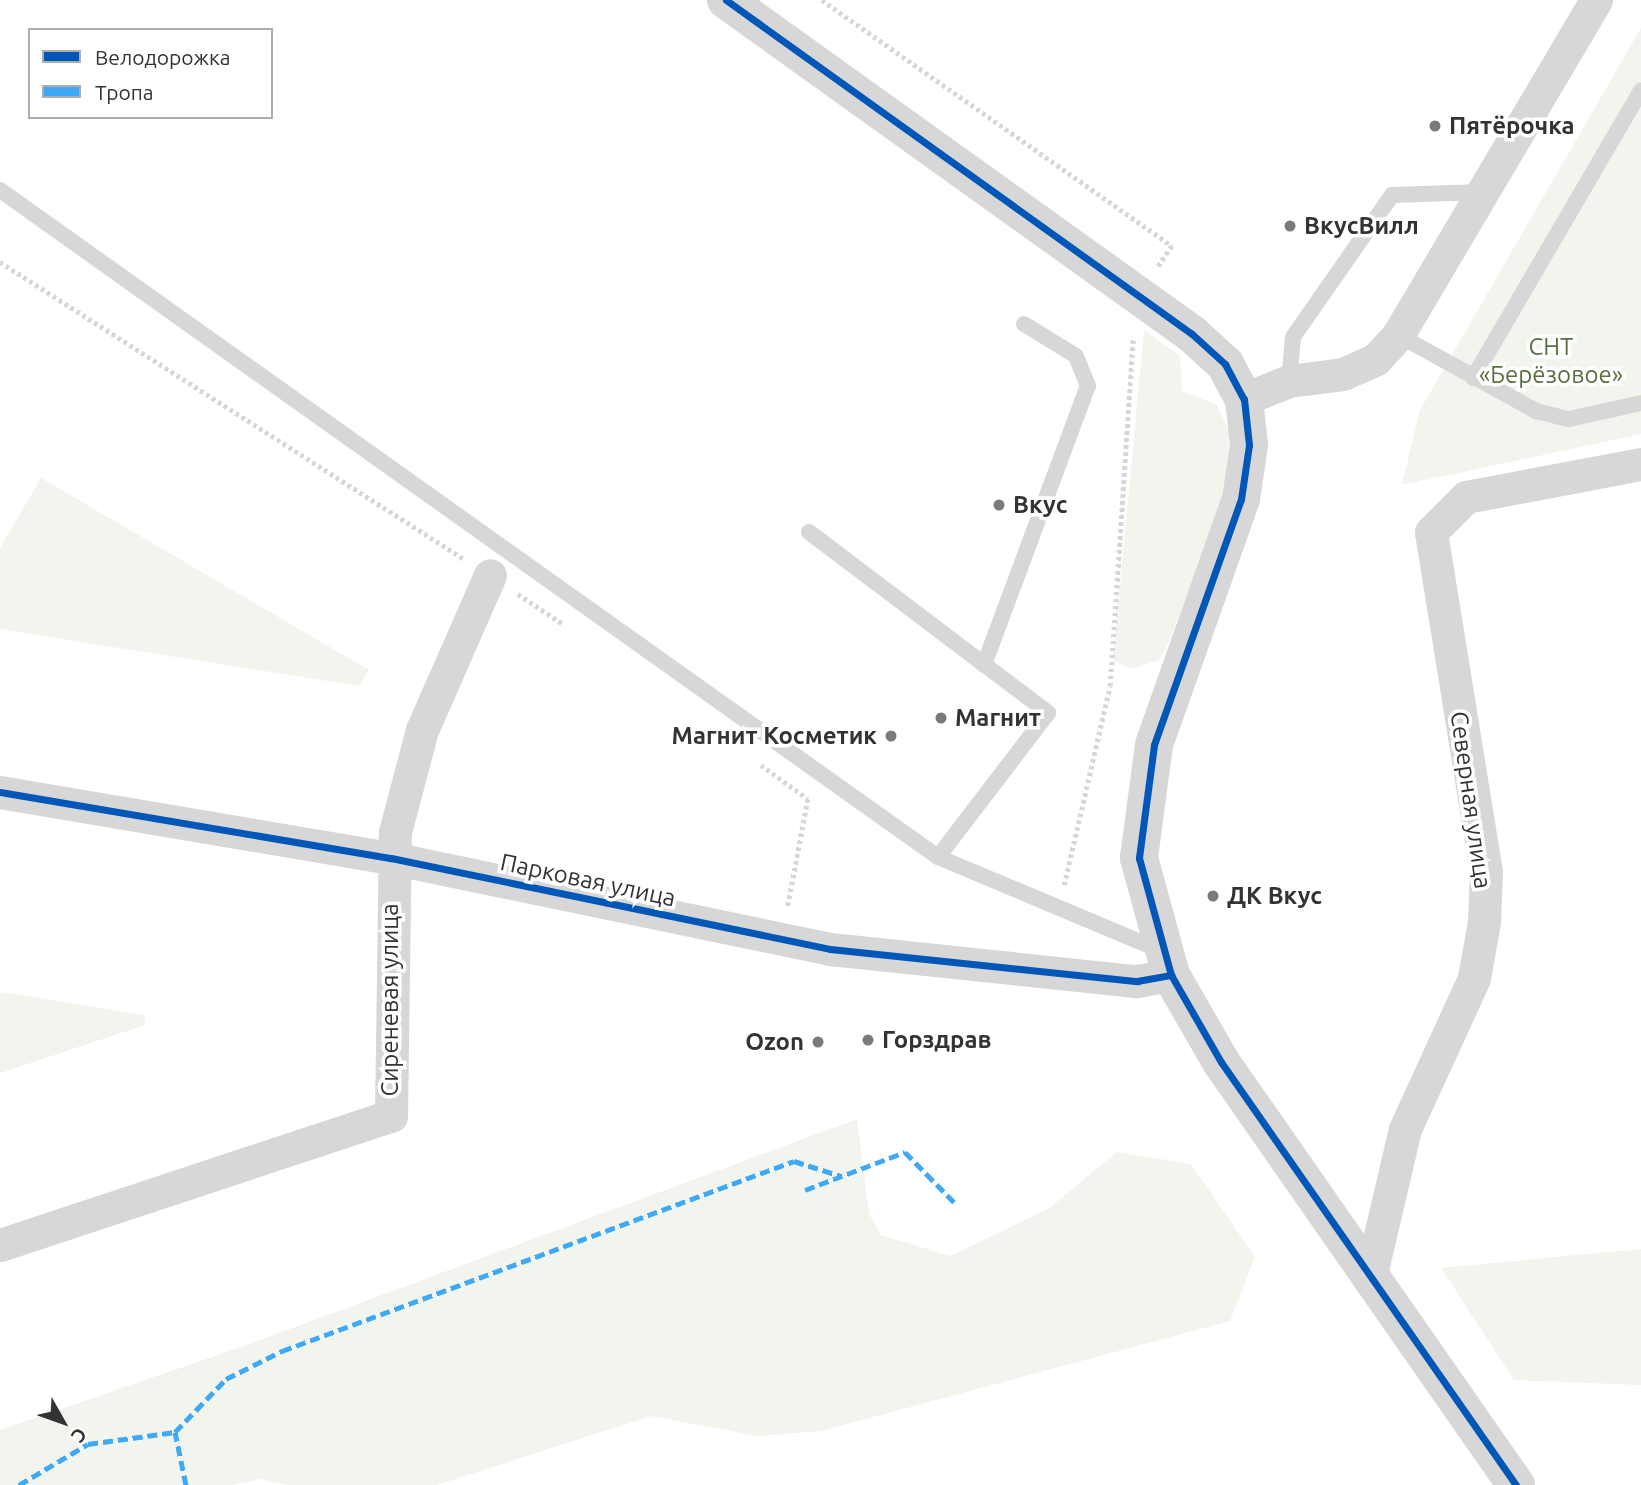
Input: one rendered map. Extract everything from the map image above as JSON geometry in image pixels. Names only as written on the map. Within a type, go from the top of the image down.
[{"type":"street","points":[[726,0],[1192,334],[1225,364],[1244,399],[1250,445],[1241,499],[1154,745],[1142,806],[1139,858],[1168,964],[1221,1062],[1516,1485]]},
{"type":"street","points":[[1244,399],[1289,381],[1343,373],[1376,359],[1398,335],[1596,0]]},
{"type":"street","name":"Северная улица","points":[[1370,1278],[1405,1129],[1474,978],[1484,922],[1486,872],[1431,532],[1466,497],[1641,464]]},
{"type":"street","name":"Сиреневая улица","points":[[0,1245],[391,1116],[391,858],[422,730],[490,575]]},
{"type":"street","name":"Парковая улица","points":[[0,792],[391,858],[830,949],[1138,981],[1168,964]]},
{"type":"lane","points":[[1473,378],[1641,90]]},
{"type":"lane","points":[[0,190],[938,857],[1168,964]]},
{"type":"lane","points":[[1289,381],[1293,337],[1392,195],[1482,192]]},
{"type":"lane","points":[[984,665],[1085,409],[1088,386],[1076,356],[1024,324]]},
{"type":"lane","points":[[1398,335],[1536,411],[1569,419],[1641,403]]},
{"type":"lane","points":[[809,532],[1048,713],[938,857]]},
{"type":"green space","name":"СНТ «Берёзовое»","points":[[1641,28],[1641,434],[1402,485],[1420,410]]},
{"type":"green space","points":[[1144,330],[1180,356],[1182,391],[1217,405],[1229,431],[1228,487],[1169,641],[1159,660],[1131,669],[1113,660]]},
{"type":"green space","points":[[41,478],[369,670],[359,686],[0,629],[0,548]]},
{"type":"green space","points":[[0,992],[145,1015],[145,1025],[0,1073]]},
{"type":"green space","points":[[857,1119],[869,1214],[881,1235],[950,1256],[1048,1209],[1117,1152],[1191,1164],[1255,1257],[1230,1321],[821,1431],[758,1436],[651,1416],[437,1485],[288,1485],[261,1479],[233,1485],[0,1485],[0,1430],[244,1346]]},
{"type":"green space","points":[[1641,1249],[1641,1385],[1514,1380],[1441,1268]]},
{"type":"marked path","points":[[805,1190],[905,1152],[956,1204]]},
{"type":"marked path","points":[[186,1485],[175,1432],[226,1379],[282,1351],[794,1161],[841,1176]]},
{"type":"marked path","points":[[19,1485],[88,1444],[175,1432]]},
{"type":"cycle path","points":[[726,0],[1192,334],[1225,364],[1244,399],[1249,445],[1241,499],[1154,745],[1139,858],[1171,975],[1221,1062],[1516,1485]]},
{"type":"cycle path","points":[[0,792],[391,858],[830,949],[1137,981],[1171,975]]},
{"type":"place","name":"Пятёрочка","points":[[1435,126]]},
{"type":"place","name":"ВкусВилл","points":[[1290,226]]},
{"type":"place","name":"Вкус","points":[[999,505]]},
{"type":"place","name":"Магнит","points":[[941,718]]},
{"type":"place","name":"Магнит Косметик","points":[[891,736]]},
{"type":"place","name":"ДК Вкус","points":[[1213,896]]},
{"type":"place","name":"Горздрав","points":[[868,1040]]},
{"type":"place","name":"Ozon","points":[[818,1042]]}]
